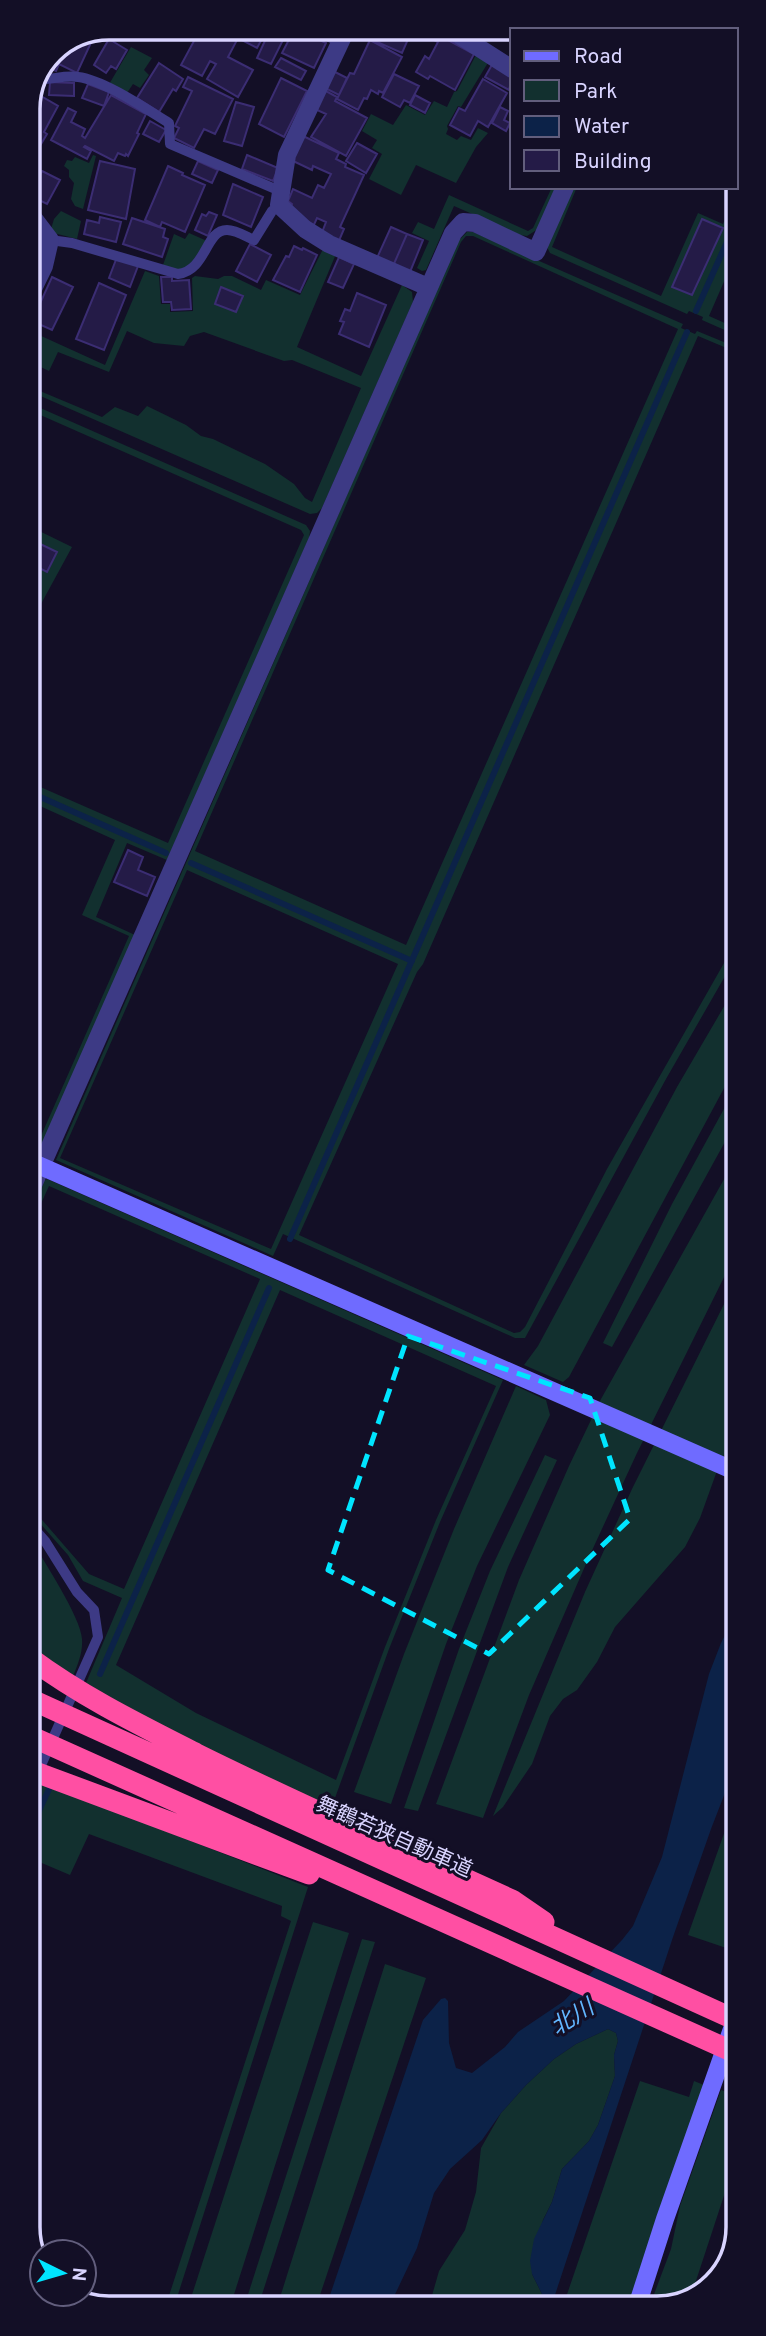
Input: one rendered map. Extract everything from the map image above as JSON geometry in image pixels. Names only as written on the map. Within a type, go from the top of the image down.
[{"type":"highway","points":[[40,1665],[144,1727],[213,1762],[512,1900],[600,1958]]},
{"type":"highway","name":"舞鶴若狭自動車道","points":[[40,1703],[726,2016]]},
{"type":"highway","points":[[40,1740],[726,2049]]},
{"type":"highway","points":[[40,1774],[492,1942]]},
{"type":"street","points":[[341,40],[287,155],[279,198],[305,229],[329,244],[428,287]]},
{"type":"street","points":[[467,40],[510,68]]},
{"type":"street","points":[[40,1153],[453,233],[463,222],[475,223],[536,252],[564,189]]},
{"type":"street","points":[[40,227],[50,240],[40,274]]},
{"type":"street","points":[[40,1166],[726,1467]]},
{"type":"street","points":[[640,2296],[726,2046]]},
{"type":"lane","points":[[48,77],[62,75],[82,77],[136,102],[169,123],[170,144],[279,198],[254,240],[224,229],[216,233],[188,273],[178,274],[72,243],[50,240]]},
{"type":"lane","points":[[40,1535],[77,1592],[94,1610],[98,1637],[40,1768]]},
{"type":"highlighted area","points":[[408,1336],[590,1398],[630,1519],[489,1654],[328,1570]]},
{"type":"green space","points":[[131,47],[152,58],[144,70],[149,75],[140,88],[133,84],[125,96],[108,86]]},
{"type":"green space","points":[[477,53],[489,61],[461,107],[458,106],[447,126],[446,134],[457,140],[461,136],[471,140],[478,128],[488,133],[476,147],[456,183],[416,165],[401,195],[369,179],[382,154],[372,148],[377,140],[362,131],[371,114],[393,125],[406,105],[425,115],[434,101],[447,107]]},
{"type":"green space","points":[[93,155],[96,156],[83,209],[75,206],[71,199],[74,183],[69,177],[69,170],[64,166],[67,160],[72,161],[75,157],[89,163]]},
{"type":"green space","points":[[551,189],[555,189],[538,229],[527,236],[454,206],[426,270],[417,268],[429,241],[412,233],[418,222],[434,229],[449,195],[528,231],[533,228]]},
{"type":"green space","points":[[572,189],[576,189],[552,247],[661,296],[698,213],[723,224],[726,217],[726,277],[709,316],[726,324],[726,331],[702,320],[703,317],[689,311],[687,314],[550,253],[547,247]]},
{"type":"green space","points":[[61,211],[81,221],[77,239],[50,232],[54,219]]},
{"type":"green space","points":[[467,232],[473,232],[683,324],[681,328],[695,334],[697,331],[726,343],[726,348],[698,336],[423,964],[417,972],[299,1235],[514,1333],[520,1332],[607,1169],[726,960],[726,974],[525,1338],[515,1338],[283,1234],[273,1256],[56,1160],[458,241]],"holes":[[[466,236],[473,236],[678,329],[406,945],[195,851],[461,242]],[[187,870],[398,964],[271,1249],[60,1158]]]},
{"type":"green space","points":[[189,233],[207,241],[187,269],[177,270],[163,265],[174,234],[185,239]]},
{"type":"green space","points":[[323,249],[336,254],[297,347],[361,376],[402,285],[412,292],[413,302],[322,508],[317,513],[310,514],[40,396],[40,391],[102,417],[115,407],[138,416],[147,406],[186,425],[201,436],[265,464],[294,484],[305,498],[312,502],[361,388],[292,360],[284,361],[204,332],[190,336],[184,346],[154,343],[127,331],[109,372],[58,352],[49,371],[40,367],[40,335],[105,365],[145,271],[159,276],[161,304],[170,304],[170,312],[193,311],[192,278],[195,276],[218,279],[232,276],[261,290],[266,280],[300,295]]},
{"type":"green space","points":[[40,408],[306,525],[310,531],[167,860],[127,843],[96,917],[135,935],[40,1148],[40,1138],[129,936],[82,915],[115,840],[40,806],[40,787],[168,843],[304,535],[301,530],[40,415]]},
{"type":"green space","points":[[40,531],[72,547],[40,606]]},
{"type":"green space","points":[[726,1003],[726,1084],[569,1377],[563,1382],[524,1365],[538,1346],[677,1087]]},
{"type":"green space","points":[[726,1105],[726,1140],[612,1347],[603,1343],[672,1204]]},
{"type":"green space","points":[[726,1176],[726,1273],[589,1557],[529,1695],[483,1818],[436,1804],[519,1580],[601,1399]]},
{"type":"green space","points":[[47,1179],[503,1380],[440,1522],[389,1649],[331,1809],[176,1734],[86,1683],[122,1598],[83,1581],[68,1555],[40,1523],[40,1518],[89,1574],[124,1589],[260,1279],[49,1186],[40,1206],[40,1189]],"holes":[[[280,1290],[496,1386],[436,1520],[336,1780],[196,1713],[116,1665]]]},
{"type":"green space","points":[[726,1300],[726,1451],[700,1518],[685,1547],[615,1627],[597,1662],[577,1690],[563,1699],[550,1716],[532,1764],[503,1807],[493,1816],[585,1592],[632,1489]]},
{"type":"green space","points":[[516,1386],[546,1400],[550,1415],[477,1566],[446,1644],[391,1804],[354,1792],[404,1654]]},
{"type":"green space","points":[[545,1455],[557,1460],[508,1567],[418,1811],[404,1808],[459,1649],[490,1571]]},
{"type":"green space","points":[[40,1554],[80,1629],[82,1649],[73,1676],[40,1654]]},
{"type":"green space","points":[[43,1783],[308,1887],[178,2296],[169,2296],[291,1921],[281,1916],[282,1906],[89,1834],[70,1875],[40,1862],[40,1791]]},
{"type":"green space","points":[[726,1828],[726,1948],[688,1935]]},
{"type":"green space","points":[[313,1922],[349,1933],[234,2296],[192,2296]]},
{"type":"green space","points":[[362,1939],[375,1942],[262,2296],[248,2296]]},
{"type":"green space","points":[[385,1964],[426,1978],[320,2296],[280,2296]]},
{"type":"green space","points":[[608,2029],[616,2033],[618,2041],[614,2055],[615,2076],[598,2125],[589,2141],[562,2169],[552,2202],[543,2220],[532,2274],[543,2296],[432,2296],[439,2271],[465,2230],[476,2192],[481,2148],[501,2113],[554,2059],[576,2044]]},
{"type":"green space","points":[[640,2081],[689,2097],[694,2081],[704,2085],[632,2296],[566,2296]]},
{"type":"green space","points":[[721,2090],[726,2092],[726,2190],[695,2284],[675,2293],[653,2296],[671,2249],[680,2206]]},
{"type":"water","name":"北川","points":[[726,1633],[726,1790],[673,1937],[555,2296],[543,2296],[532,2274],[530,2261],[534,2239],[552,2202],[562,2169],[589,2141],[598,2125],[615,2076],[614,2055],[618,2041],[616,2033],[608,2029],[576,2044],[554,2059],[501,2113],[482,2140],[450,2169],[434,2193],[417,2248],[394,2296],[330,2296],[423,2020],[441,1999],[448,2001],[449,2043],[456,2068],[472,2073],[505,2047],[518,2032],[564,2001],[633,1926],[662,1857],[709,1674]]},
{"type":"building","points":[[108,40],[127,50],[116,69],[111,66],[106,73],[94,65]]},
{"type":"building","points":[[195,40],[237,40],[228,57],[253,70],[238,97],[207,79],[216,64],[210,61],[202,76],[181,65]]},
{"type":"building","points":[[242,40],[261,40],[257,48]]},
{"type":"building","points":[[265,40],[283,40],[271,64],[257,58]]},
{"type":"building","points":[[289,40],[320,40],[326,43],[314,68],[282,53]]},
{"type":"building","points":[[370,40],[402,57],[383,93],[379,91],[378,94],[371,90],[358,110],[337,99],[350,73],[354,74]]},
{"type":"building","points":[[372,40],[408,40],[402,53]]},
{"type":"building","points":[[434,40],[448,40],[474,54],[455,90],[430,76],[428,79],[416,72],[425,56],[429,59],[438,42]]},
{"type":"building","points":[[91,43],[77,73],[59,64],[56,71],[53,70],[60,60]]},
{"type":"building","points":[[281,58],[306,71],[301,80],[275,67]]},
{"type":"building","points":[[159,63],[183,79],[176,91],[173,89],[159,112],[137,98]]},
{"type":"building","points":[[493,63],[510,76],[509,90],[485,77]]},
{"type":"building","points":[[333,71],[347,78],[339,95],[325,88]]},
{"type":"building","points":[[394,74],[419,86],[410,103],[404,100],[400,107],[382,97]]},
{"type":"building","points":[[188,77],[233,99],[215,134],[204,129],[194,148],[174,138],[179,128],[175,126],[192,91],[183,87]]},
{"type":"building","points":[[281,78],[307,91],[284,137],[259,124]]},
{"type":"building","points":[[483,79],[507,93],[488,127],[478,121],[470,136],[450,125],[459,108],[465,111]]},
{"type":"building","points":[[50,82],[74,83],[74,96],[49,95]]},
{"type":"building","points":[[88,84],[109,92],[104,106],[82,98]]},
{"type":"building","points":[[324,90],[337,97],[335,101],[367,118],[346,156],[311,137],[326,114],[317,110]]},
{"type":"building","points":[[111,95],[146,114],[128,156],[118,153],[114,161],[85,146],[91,151],[87,159],[51,140],[68,108],[76,112],[71,122],[85,129],[82,136],[85,138]]},
{"type":"building","points":[[415,95],[430,103],[425,113],[410,105]]},
{"type":"building","points":[[42,97],[58,106],[44,132],[47,134],[40,146]]},
{"type":"building","points":[[236,102],[254,107],[242,146],[224,141]]},
{"type":"building","points":[[500,107],[508,111],[504,120],[510,123],[506,131],[492,123]]},
{"type":"building","points":[[150,121],[166,130],[159,142],[143,134]]},
{"type":"building","points":[[303,136],[339,153],[336,159],[346,164],[345,167],[364,175],[340,227],[344,229],[338,243],[321,235],[326,222],[317,218],[312,229],[290,209],[292,204],[288,201],[293,189],[312,198],[318,185],[324,188],[331,174],[313,166],[312,170],[291,160]]},
{"type":"building","points":[[357,143],[377,154],[366,173],[346,161]]},
{"type":"building","points":[[247,155],[278,168],[273,181],[242,169]]},
{"type":"building","points":[[100,161],[135,169],[126,219],[88,210]]},
{"type":"building","points":[[198,161],[218,170],[212,183],[192,174]]},
{"type":"building","points":[[168,166],[205,185],[185,232],[162,222],[160,227],[145,220]]},
{"type":"building","points":[[42,171],[60,180],[47,204],[40,200]]},
{"type":"building","points":[[233,184],[263,197],[251,227],[223,215]]},
{"type":"building","points":[[209,212],[217,215],[208,236],[195,230],[202,214],[206,216]]},
{"type":"building","points":[[100,217],[121,222],[116,242],[84,234],[87,220],[99,223]]},
{"type":"building","points":[[132,218],[165,229],[163,237],[168,239],[162,257],[123,244]]},
{"type":"building","points":[[702,219],[723,228],[692,295],[672,287]]},
{"type":"building","points":[[391,227],[407,234],[393,266],[377,258]]},
{"type":"building","points":[[407,234],[423,240],[410,272],[393,266]]},
{"type":"building","points":[[250,244],[271,255],[257,282],[236,271]]},
{"type":"building","points":[[294,246],[317,255],[300,292],[273,280]]},
{"type":"building","points":[[117,257],[138,266],[130,287],[109,278]]},
{"type":"building","points":[[339,257],[354,264],[343,288],[328,282]]},
{"type":"building","points":[[52,277],[73,287],[52,330],[40,325],[40,303]]},
{"type":"building","points":[[161,277],[172,277],[172,281],[189,280],[191,309],[172,310],[171,302],[163,302]]},
{"type":"building","points":[[99,283],[126,295],[104,350],[76,339]]},
{"type":"building","points":[[221,287],[243,296],[236,312],[215,304]]},
{"type":"building","points":[[357,293],[386,305],[369,347],[339,334],[345,309],[350,311]]},
{"type":"building","points":[[40,544],[57,552],[47,572],[40,568]]},
{"type":"building","points":[[128,850],[143,857],[138,870],[155,877],[147,896],[114,882]]},
{"type":"waterway","points":[[696,311],[726,244]]},
{"type":"waterway","points":[[290,1239],[687,332]]},
{"type":"waterway","points":[[40,797],[166,853]]},
{"type":"waterway","points":[[191,863],[412,961]]},
{"type":"waterway","points":[[100,1674],[269,1288]]},
{"type":"waterway","points":[[40,1808],[50,1787]]}]
